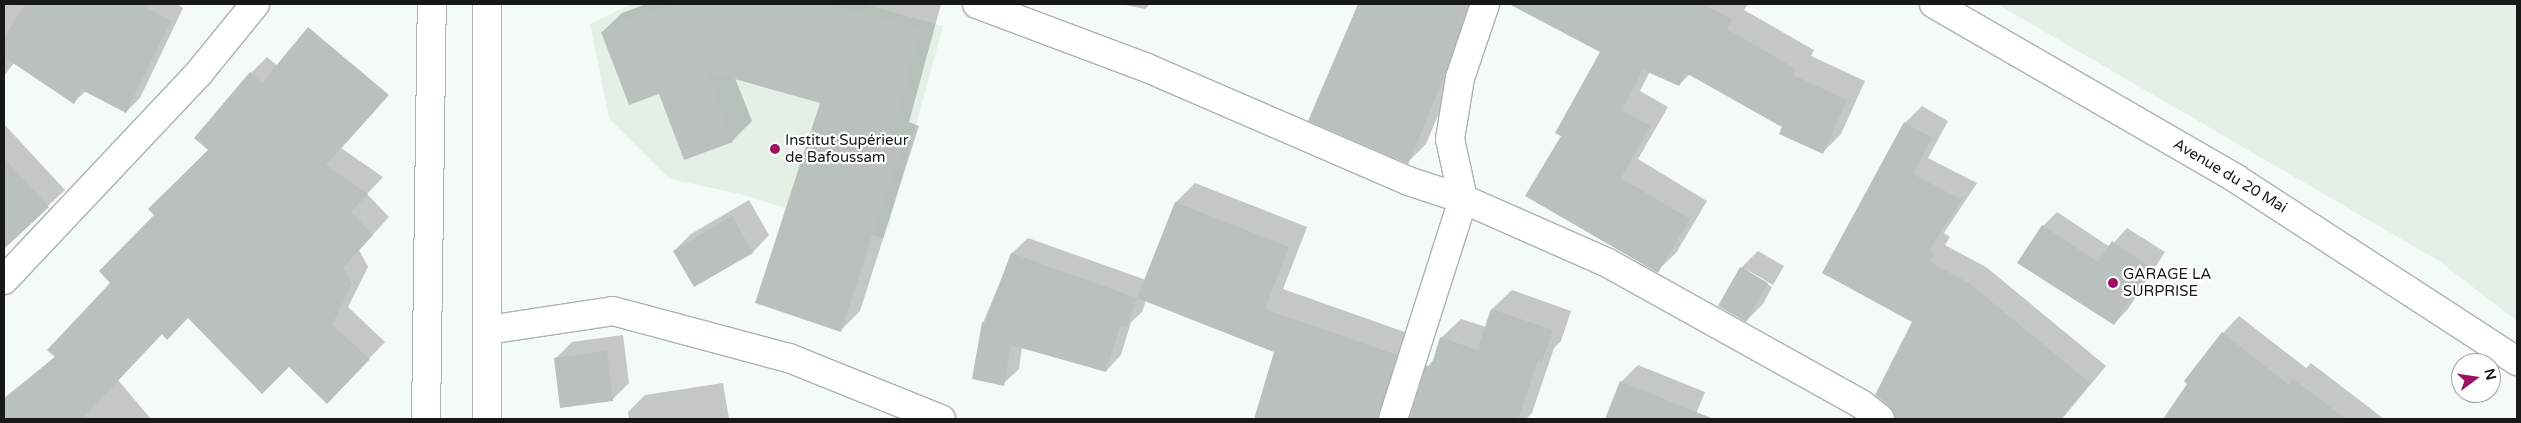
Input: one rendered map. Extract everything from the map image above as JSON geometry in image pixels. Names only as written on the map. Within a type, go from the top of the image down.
[{"type":"street","points":[[4,280],[200,73],[255,4]]},
{"type":"street","points":[[426,419],[432,4]]},
{"type":"street","points":[[487,4],[488,419]]},
{"type":"street","points":[[977,4],[1145,67],[1408,181],[1463,199],[1606,262],[1861,404],[1880,419]]},
{"type":"street","points":[[1392,419],[1463,199],[1453,168],[1450,139],[1460,78],[1485,4]]},
{"type":"street","name":"Avenue du 20 Mai","points":[[1934,4],[2235,178],[2517,361]]},
{"type":"street","points":[[488,330],[613,311],[789,358],[941,419]]},
{"type":"shaded area","name":"Institut Supérieur de Bafoussam","points":[[632,4],[864,4],[943,26],[885,239],[740,194],[670,179],[609,118],[590,24]]},
{"type":"shaded area","points":[[1997,4],[2517,4],[2517,321],[2439,261]]},
{"type":"building","points":[[25,4],[140,4],[171,21],[126,113],[82,90],[74,104],[4,57],[4,38]]},
{"type":"building","name":"Institut Supérieur de Bafoussam","points":[[674,4],[826,4],[921,30],[890,142],[901,145],[841,332],[755,303],[820,103],[706,71],[733,142],[684,160],[659,94],[629,105],[601,32]]},
{"type":"building","points":[[1358,4],[1469,4],[1444,77],[1408,164],[1308,121]]},
{"type":"building","points":[[1509,4],[1702,4],[1732,19],[1727,29],[1796,69],[1793,75],[1847,100],[1823,154],[1779,134],[1782,127],[1686,73],[1679,86],[1643,70],[1622,110],[1650,126],[1621,178],[1690,219],[1658,273],[1525,196],[1561,136],[1555,133],[1600,52]]},
{"type":"building","points":[[308,27],[389,95],[326,165],[368,194],[351,212],[373,235],[343,268],[352,284],[332,325],[370,359],[327,404],[289,367],[262,394],[188,318],[167,340],[162,334],[82,419],[4,419],[4,400],[55,357],[47,350],[110,283],[99,271],[154,215],[148,209],[208,150],[194,138],[250,72],[262,83]]},
{"type":"building","points":[[1904,122],[1932,138],[1913,174],[1962,200],[1929,250],[1934,254],[1930,262],[1969,283],[2090,383],[2060,419],[1895,419],[1890,407],[1875,395],[1912,322],[1822,273]]},
{"type":"building","points":[[4,158],[49,207],[4,249]]},
{"type":"building","points":[[1175,202],[1289,247],[1265,309],[1397,355],[1378,419],[1254,419],[1274,352],[1137,298]]},
{"type":"building","points":[[732,216],[753,253],[694,287],[673,251]]},
{"type":"building","points":[[2042,225],[2098,262],[2112,241],[2151,267],[2114,325],[2017,263]]},
{"type":"building","points":[[1011,253],[1137,298],[1127,328],[1120,326],[1106,372],[1011,345],[1004,386],[972,379],[982,322],[985,323]]},
{"type":"building","points":[[1740,267],[1768,283],[1746,322],[1718,306]]},
{"type":"building","points":[[1491,309],[1553,330],[1542,362],[1538,360],[1518,419],[1409,419],[1426,365],[1431,367],[1440,337],[1477,350]]},
{"type":"building","points":[[2222,332],[2289,385],[2293,379],[2346,419],[2163,419],[2187,384],[2184,381]]},
{"type":"building","points":[[607,351],[613,401],[560,408],[554,358]]},
{"type":"building","points":[[1620,381],[1711,418],[1605,419]]},
{"type":"place","name":"Institut Supérieur de Bafoussam","points":[[775,149]]},
{"type":"place","name":"GARAGE LA SURPRISE","points":[[2113,283]]}]
